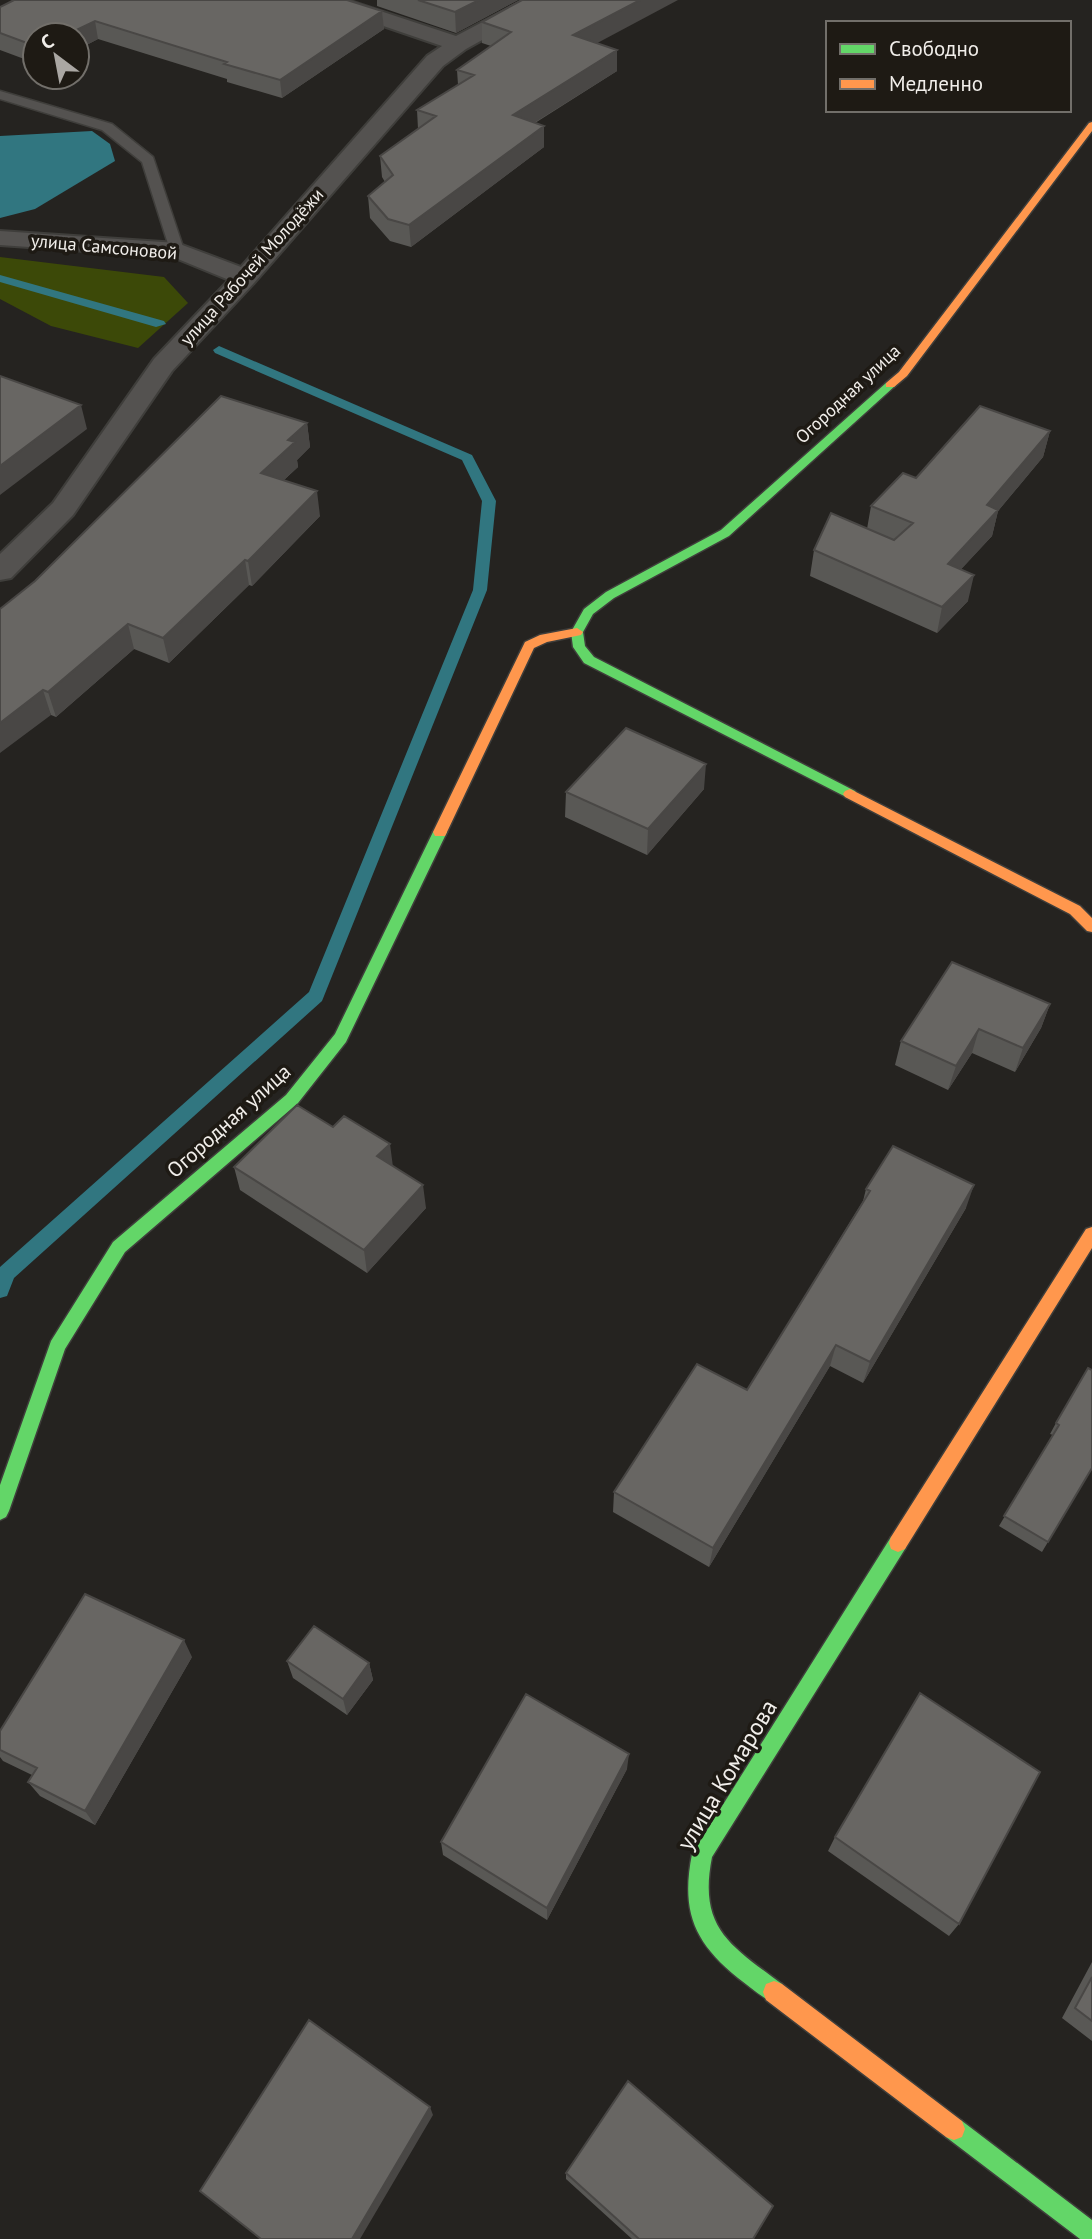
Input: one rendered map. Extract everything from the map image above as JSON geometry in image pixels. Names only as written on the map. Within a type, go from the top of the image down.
[{"type":"street","points":[[326,0],[458,44]]},
{"type":"street","name":"улица Рабочей Молодёжи","points":[[0,571],[63,509],[163,365],[245,278],[435,61],[458,44],[540,0]]},
{"type":"street","name":"Огородная улица","points":[[0,1511],[57,1346],[119,1247],[292,1099],[341,1038],[529,645],[544,638],[577,632],[588,612],[610,595],[725,533],[902,374],[1092,125]]},
{"type":"street","name":"улица Самсоновой","points":[[0,238],[177,250],[245,278]]},
{"type":"street","points":[[577,632],[579,647],[589,660],[1075,910],[1092,928]]},
{"type":"street","name":"улица Комарова","points":[[1092,1234],[702,1854],[693,1884],[696,1910],[710,1936],[733,1960],[1092,2234]]},
{"type":"lane","points":[[0,95],[107,127],[148,160],[177,250]]},
{"type":"green space","points":[[0,257],[164,277],[188,303],[138,348],[51,326],[0,299]]},
{"type":"water","points":[[92,131],[110,144],[115,161],[35,209],[0,218],[0,136]]},
{"type":"building","points":[[14,0],[347,0],[382,11],[280,80],[95,21],[21,21],[21,41],[0,33],[0,7]]},
{"type":"building","points":[[418,0],[479,0],[455,12]]},
{"type":"building","points":[[522,0],[640,0],[573,35],[617,50],[513,115],[544,126],[409,225],[388,219],[368,196],[393,175],[380,156],[436,116],[417,110],[474,75],[457,70],[511,32],[482,22]]},
{"type":"building","points":[[0,376],[81,405],[0,466]]},
{"type":"building","points":[[221,396],[307,423],[288,440],[295,442],[261,473],[317,491],[248,561],[245,560],[163,638],[128,624],[48,692],[43,690],[0,723],[0,609],[35,581]]},
{"type":"building","points":[[980,406],[1050,431],[987,505],[998,510],[948,564],[974,575],[942,607],[814,550],[831,513],[894,540],[913,523],[871,506],[903,473],[916,478]]},
{"type":"building","points":[[626,728],[706,764],[648,829],[566,792]]},
{"type":"building","points":[[952,962],[1050,1004],[1023,1048],[979,1029],[956,1066],[901,1041]]},
{"type":"building","points":[[297,1105],[333,1127],[344,1116],[390,1144],[377,1156],[423,1185],[364,1250],[234,1167]]},
{"type":"building","points":[[893,1146],[974,1185],[870,1362],[836,1345],[713,1548],[614,1492],[697,1364],[747,1390],[870,1191],[866,1189]]},
{"type":"building","points":[[1088,1368],[1092,1370],[1092,1468],[1048,1542],[1004,1516],[1059,1425],[1056,1423]]},
{"type":"building","points":[[85,1594],[184,1640],[85,1811],[28,1782],[37,1768],[0,1750],[0,1731]]},
{"type":"building","points":[[314,1626],[369,1663],[343,1699],[287,1661]]},
{"type":"building","points":[[920,1693],[1040,1772],[959,1924],[835,1837]]},
{"type":"building","points":[[526,1694],[629,1754],[547,1908],[441,1842]]},
{"type":"building","points":[[1092,1977],[1092,2021],[1075,2008]]},
{"type":"building","points":[[309,2020],[430,2107],[352,2239],[261,2239],[200,2191]]},
{"type":"building","points":[[628,2081],[773,2206],[753,2239],[639,2239],[566,2173]]},
{"type":"waterway","points":[[0,278],[160,324]]},
{"type":"waterway","points":[[0,1290],[6,1273],[316,996],[480,590],[489,501],[467,458],[219,350]]},
{"type":"traffic: fast","points":[[850,794],[589,660],[579,647],[577,632],[588,612],[610,595],[725,533],[890,385]]},
{"type":"traffic: fast","points":[[0,1511],[57,1346],[119,1247],[292,1099],[341,1038],[440,832]]},
{"type":"traffic: fast","points":[[774,1992],[723,1950],[702,1919],[697,1901],[697,1879],[702,1854],[898,1543]]},
{"type":"traffic: fast","points":[[954,2129],[1092,2234]]},
{"type":"traffic: slow","points":[[890,385],[903,374],[1092,125]]},
{"type":"traffic: slow","points":[[440,832],[529,645],[544,638],[577,632]]},
{"type":"traffic: slow","points":[[850,794],[1075,910],[1092,927]]},
{"type":"traffic: slow","points":[[898,1543],[1092,1234]]},
{"type":"traffic: slow","points":[[774,1992],[954,2129]]}]
